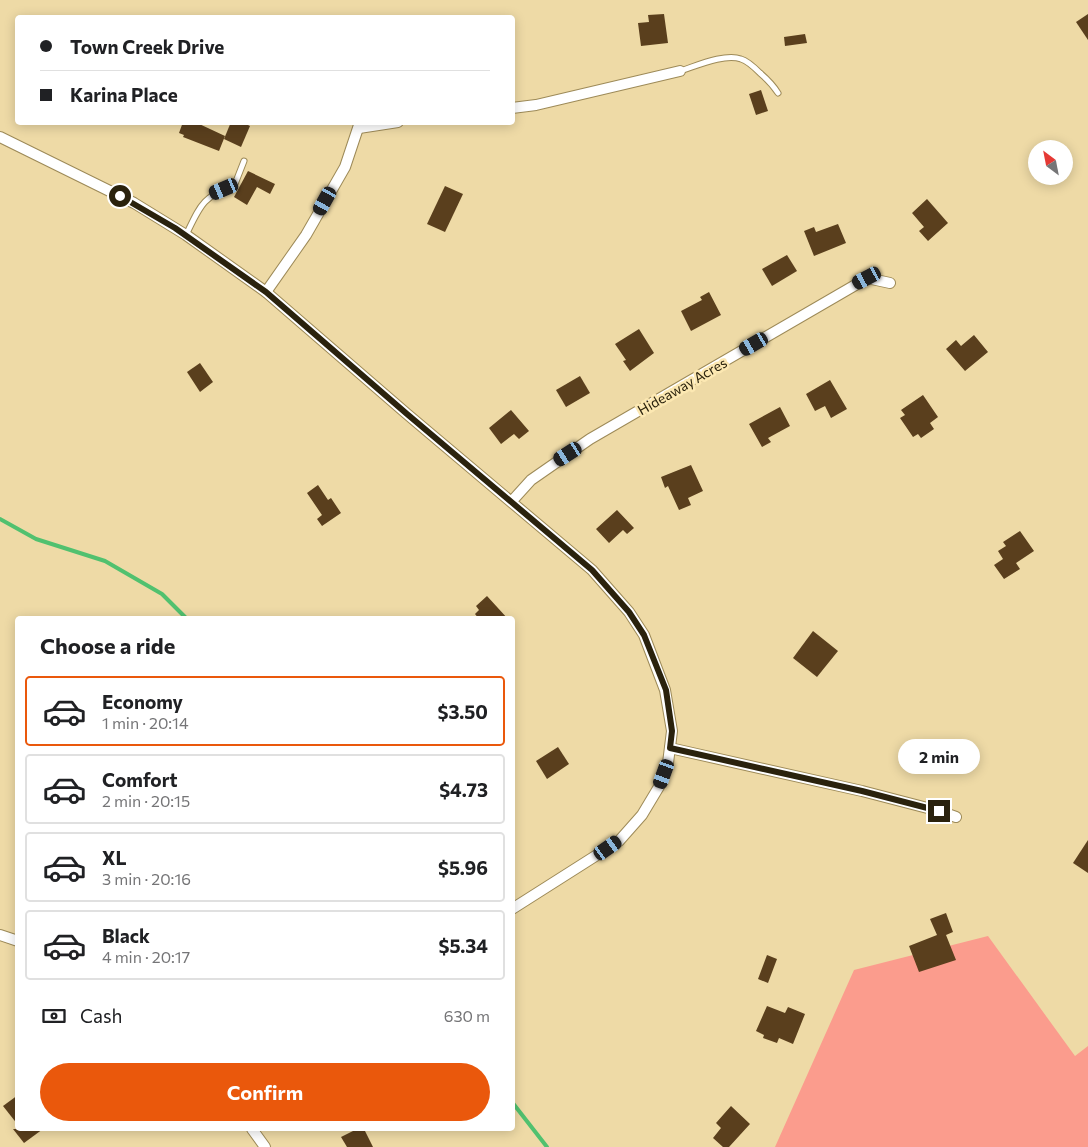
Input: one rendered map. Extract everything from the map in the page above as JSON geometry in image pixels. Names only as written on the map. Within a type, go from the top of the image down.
[{"type":"street","points":[[515,108],[536,106],[680,71]]},
{"type":"street","points":[[266,292],[306,235],[345,167],[359,125]]},
{"type":"street","points":[[0,137],[134,203],[186,235],[266,292],[592,570],[634,620],[644,635],[666,690],[672,731],[668,763],[660,785],[642,815],[618,841],[515,907]]},
{"type":"street","name":"Hideaway Acres","points":[[512,501],[531,480],[590,439],[867,278],[890,283]]},
{"type":"street","points":[[670,748],[862,791],[956,817]]},
{"type":"street","points":[[0,935],[15,941]]},
{"type":"street","points":[[254,1131],[266,1147]]},
{"type":"lane","points":[[680,71],[715,60],[734,57],[750,64],[772,85],[778,94]]},
{"type":"lane","points":[[186,235],[200,206],[214,193],[235,184],[244,161]]},
{"type":"shaded area","points":[[988,936],[1075,1056],[1088,1046],[1088,1147],[775,1147],[854,970]]},
{"type":"building","points":[[664,14],[668,43],[641,46],[638,23],[649,22],[648,15]]},
{"type":"building","points":[[1088,14],[1088,40],[1076,22]]},
{"type":"building","points":[[805,34],[807,43],[785,46],[784,37]]},
{"type":"building","points":[[761,90],[768,111],[756,115],[749,94]]},
{"type":"building","points":[[182,125],[201,125],[225,136],[219,151],[183,137],[184,135],[179,133]]},
{"type":"building","points":[[230,125],[250,126],[241,147],[224,139]]},
{"type":"building","points":[[248,171],[275,184],[270,194],[257,187],[247,205],[234,197]]},
{"type":"building","points":[[445,186],[463,194],[445,232],[427,224]]},
{"type":"building","points":[[927,199],[948,223],[928,241],[919,231],[924,227],[912,213]]},
{"type":"building","points":[[838,224],[846,243],[814,256],[804,231],[814,227],[816,232]]},
{"type":"building","points":[[787,255],[797,271],[772,286],[762,269]]},
{"type":"building","points":[[709,292],[721,315],[691,331],[681,311],[702,300],[700,297]]},
{"type":"building","points":[[639,329],[654,353],[630,371],[623,361],[626,360],[615,344]]},
{"type":"building","points":[[974,335],[988,352],[965,371],[946,349],[956,340],[961,346]]},
{"type":"building","points":[[200,363],[213,382],[200,392],[187,372]]},
{"type":"building","points":[[580,376],[590,393],[566,407],[556,390]]},
{"type":"building","points":[[830,380],[847,409],[831,418],[825,406],[815,411],[806,394]]},
{"type":"building","points":[[923,395],[938,417],[930,423],[934,429],[921,438],[918,434],[913,437],[900,418],[905,415],[901,410]]},
{"type":"building","points":[[780,407],[790,426],[768,438],[771,442],[762,447],[749,424]]},
{"type":"building","points":[[511,410],[529,431],[519,439],[514,434],[501,444],[489,428]]},
{"type":"building","points":[[691,465],[703,491],[688,498],[691,505],[679,510],[668,486],[665,488],[661,477]]},
{"type":"building","points":[[318,485],[328,500],[331,498],[341,513],[322,526],[317,519],[322,515],[307,493]]},
{"type":"building","points":[[617,510],[634,528],[627,534],[623,530],[609,543],[596,529]]},
{"type":"building","points":[[1020,531],[1034,551],[1016,563],[1020,569],[1004,579],[994,565],[1003,559],[998,551],[1006,546],[1003,542]]},
{"type":"building","points":[[487,596],[505,616],[477,616],[475,614],[479,610],[476,606]]},
{"type":"building","points":[[813,631],[838,651],[817,677],[793,658]]},
{"type":"building","points":[[558,747],[569,764],[547,779],[536,761]]},
{"type":"building","points":[[1088,840],[1088,873],[1073,863]]},
{"type":"building","points":[[946,913],[953,932],[946,935],[956,960],[919,972],[909,946],[937,935],[930,919]]},
{"type":"building","points":[[767,955],[777,959],[768,983],[758,979]]},
{"type":"building","points":[[767,1006],[785,1013],[788,1007],[805,1014],[793,1044],[779,1038],[777,1043],[763,1038],[764,1035],[756,1031]]},
{"type":"building","points":[[15,1097],[15,1121],[3,1106]]},
{"type":"building","points":[[731,1106],[750,1124],[729,1147],[723,1147],[713,1138],[721,1128],[716,1123]]},
{"type":"building","points":[[13,1129],[15,1131],[40,1131],[24,1143]]},
{"type":"building","points":[[353,1131],[365,1131],[373,1147],[347,1147],[341,1137]]},
{"type":"waterway","points":[[0,519],[36,539],[105,561],[162,594],[184,616]]},
{"type":"waterway","points":[[515,1106],[547,1147]]},
{"type":"route","points":[[120,196],[175,228],[216,255],[266,292],[592,570],[629,612],[644,635],[666,690],[672,731],[670,748],[862,791],[939,811]]}]
